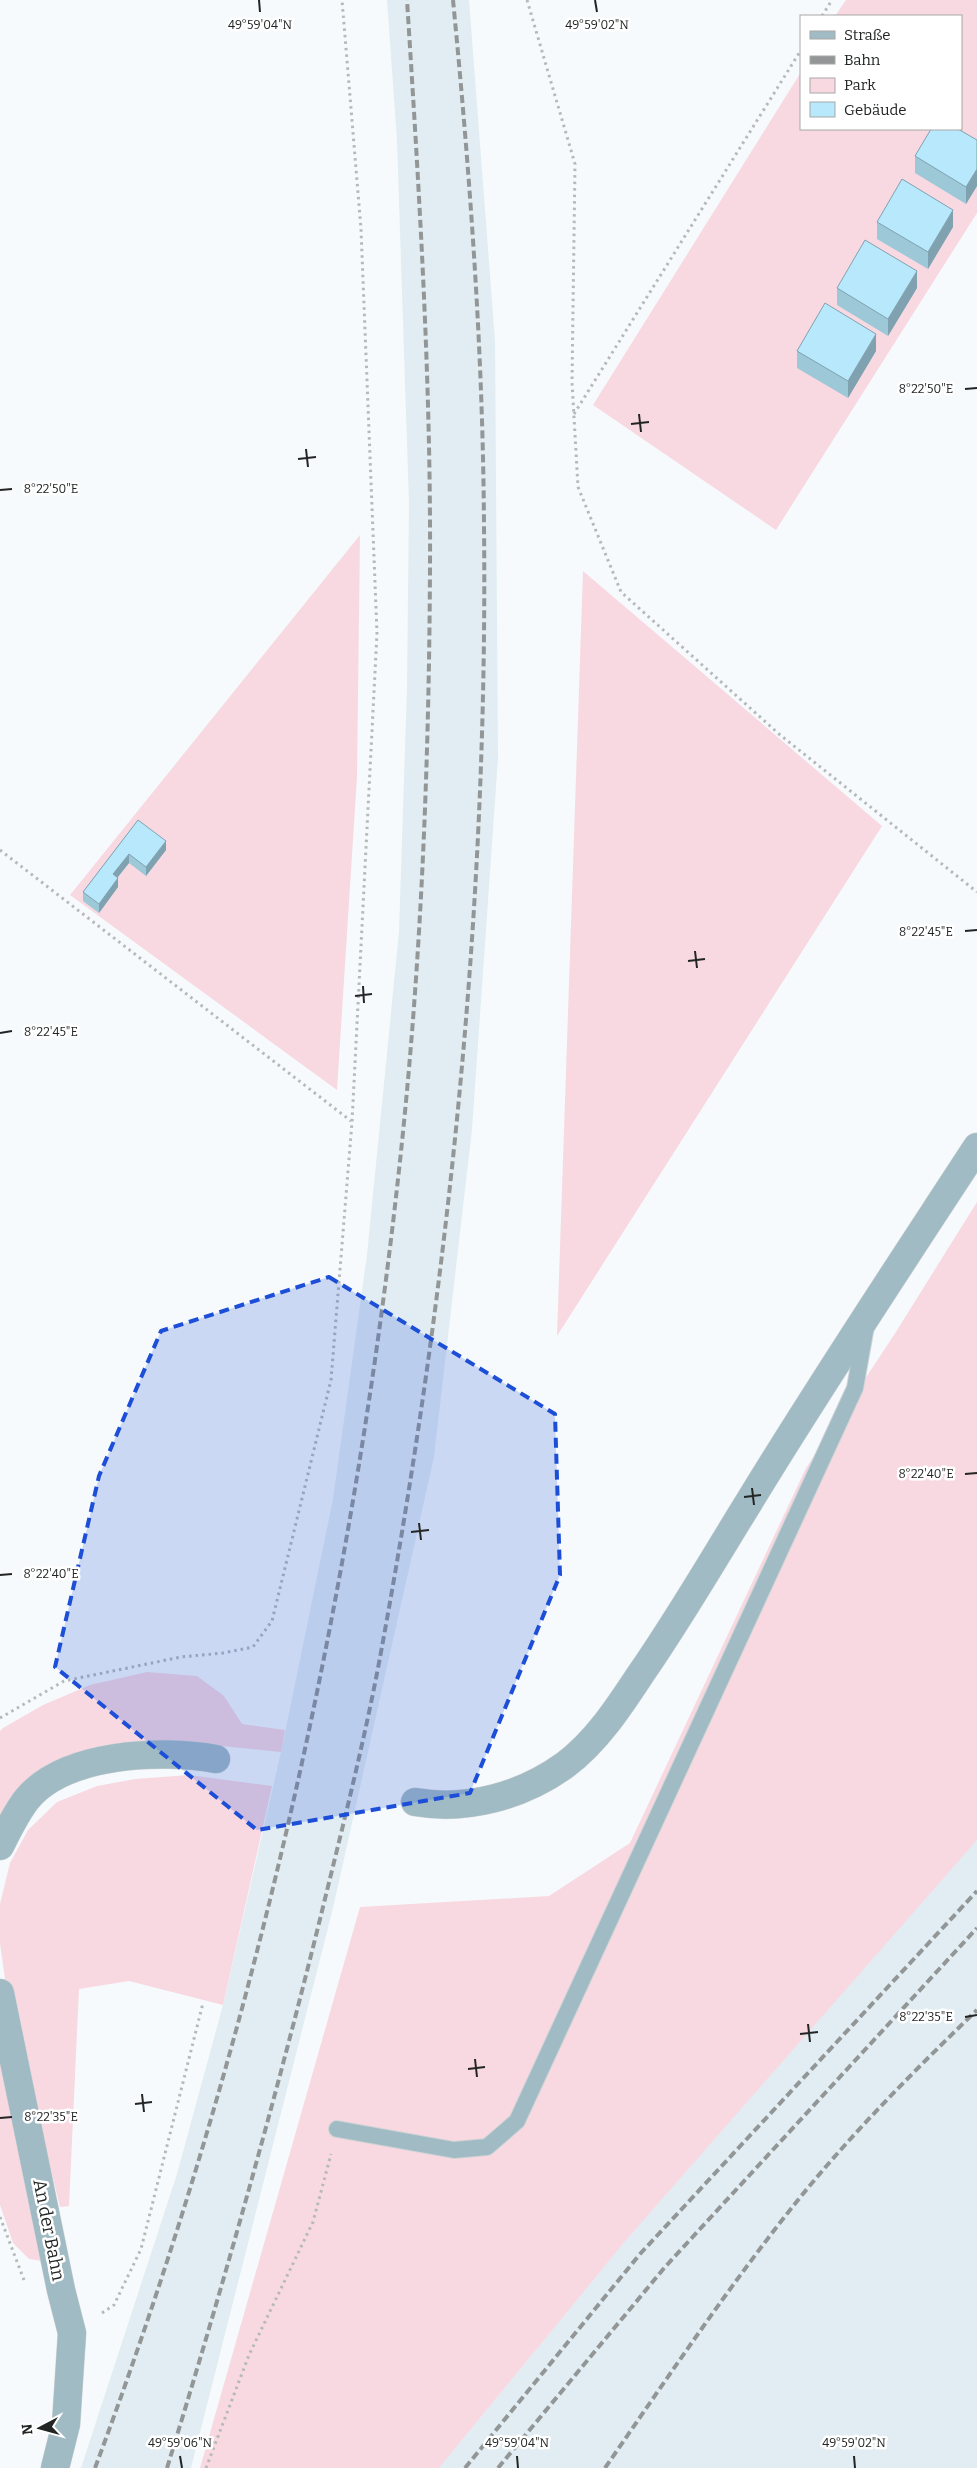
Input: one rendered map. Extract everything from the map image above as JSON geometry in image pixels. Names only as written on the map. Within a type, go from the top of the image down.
[{"type":"street","points":[[415,1802],[448,1805],[471,1803],[520,1791],[566,1764],[591,1741],[619,1707],[664,1640],[869,1312],[977,1147]]},
{"type":"street","points":[[0,1846],[11,1823],[28,1798],[46,1782],[71,1770],[99,1762],[161,1754],[216,1759]]},
{"type":"street","name":"An der Bahn","points":[[0,1993],[61,2290],[72,2333],[66,2424],[55,2468]]},
{"type":"lane","points":[[337,2129],[454,2150],[487,2147],[517,2121],[855,1388],[869,1312]]},
{"type":"path","points":[[0,1718],[64,1681],[181,1657],[223,1653],[253,1647],[272,1621],[331,1380],[352,1122],[377,633],[361,229],[342,0]]},
{"type":"path","points":[[527,0],[575,164],[572,353],[578,487],[621,592],[779,734],[977,892]]},
{"type":"path","points":[[823,15],[832,0]]},
{"type":"path","points":[[574,414],[800,52]]},
{"type":"path","points":[[0,850],[352,1122]]},
{"type":"path","points":[[72,2333],[114,2305],[140,2249],[203,2003]]},
{"type":"path","points":[[206,2468],[249,2355],[313,2222],[337,2129]]},
{"type":"highlighted area","points":[[329,1277],[555,1414],[560,1575],[470,1793],[257,1830],[55,1667],[99,1476],[161,1331]]},
{"type":"shaded area","points":[[387,0],[469,0],[495,341],[498,758],[472,1129],[434,1457],[333,1908],[191,2468],[81,2468],[177,2174],[223,2005],[281,1752],[333,1499],[367,1255],[399,932],[407,688],[409,503],[397,140]]},
{"type":"shaded area","points":[[977,1832],[977,2468],[439,2468],[833,1987]]},
{"type":"green space","points":[[846,0],[977,0],[977,213],[776,530],[593,405],[800,74],[800,130],[962,130],[962,15],[836,15]]},
{"type":"green space","points":[[360,535],[357,777],[337,1090],[70,895]]},
{"type":"green space","points":[[583,571],[882,826],[557,1336]]},
{"type":"green space","points":[[977,1202],[977,1840],[627,2239],[439,2468],[200,2468],[360,1907],[549,1896],[630,1843],[806,1468],[894,1335]]},
{"type":"green space","points":[[147,1672],[197,1676],[224,1696],[242,1724],[285,1730],[281,1752],[182,1742],[122,1748],[0,1827],[0,1731],[43,1705],[90,1685]]},
{"type":"green space","points":[[189,1775],[272,1786],[223,2005],[129,1981],[79,1989],[69,2206],[60,2207],[6,1987],[0,1943],[0,1904],[10,1863],[28,1830],[57,1802],[97,1786],[135,1779]]},
{"type":"green space","points":[[0,2048],[42,2261],[29,2259],[13,2243],[0,2205]]},
{"type":"building","points":[[930,130],[960,130],[977,140],[977,169],[966,187],[915,156]]},
{"type":"building","points":[[902,179],[953,210],[928,252],[877,222]]},
{"type":"building","points":[[865,240],[917,271],[888,319],[837,288]]},
{"type":"building","points":[[825,303],[876,334],[848,381],[797,351]]},
{"type":"building","points":[[138,820],[166,841],[146,867],[129,854],[113,874],[118,878],[99,904],[83,892]]},
{"type":"railway","points":[[95,2468],[151,2311],[201,2152],[247,1991],[287,1828],[323,1665],[353,1500],[379,1335],[399,1170],[413,1020],[426,793],[428,718],[429,425],[420,212],[407,0]]},
{"type":"railway","points":[[167,2468],[268,2121],[347,1810],[377,1675],[407,1503],[428,1365],[445,1226],[460,1086],[471,947],[484,667],[483,461],[478,329],[465,131],[453,0]]},
{"type":"railway","points":[[465,2468],[640,2254],[977,1891]]},
{"type":"railway","points":[[498,2468],[665,2267],[977,1928]]},
{"type":"railway","points":[[605,2468],[772,2232],[840,2150],[977,2010]]}]
